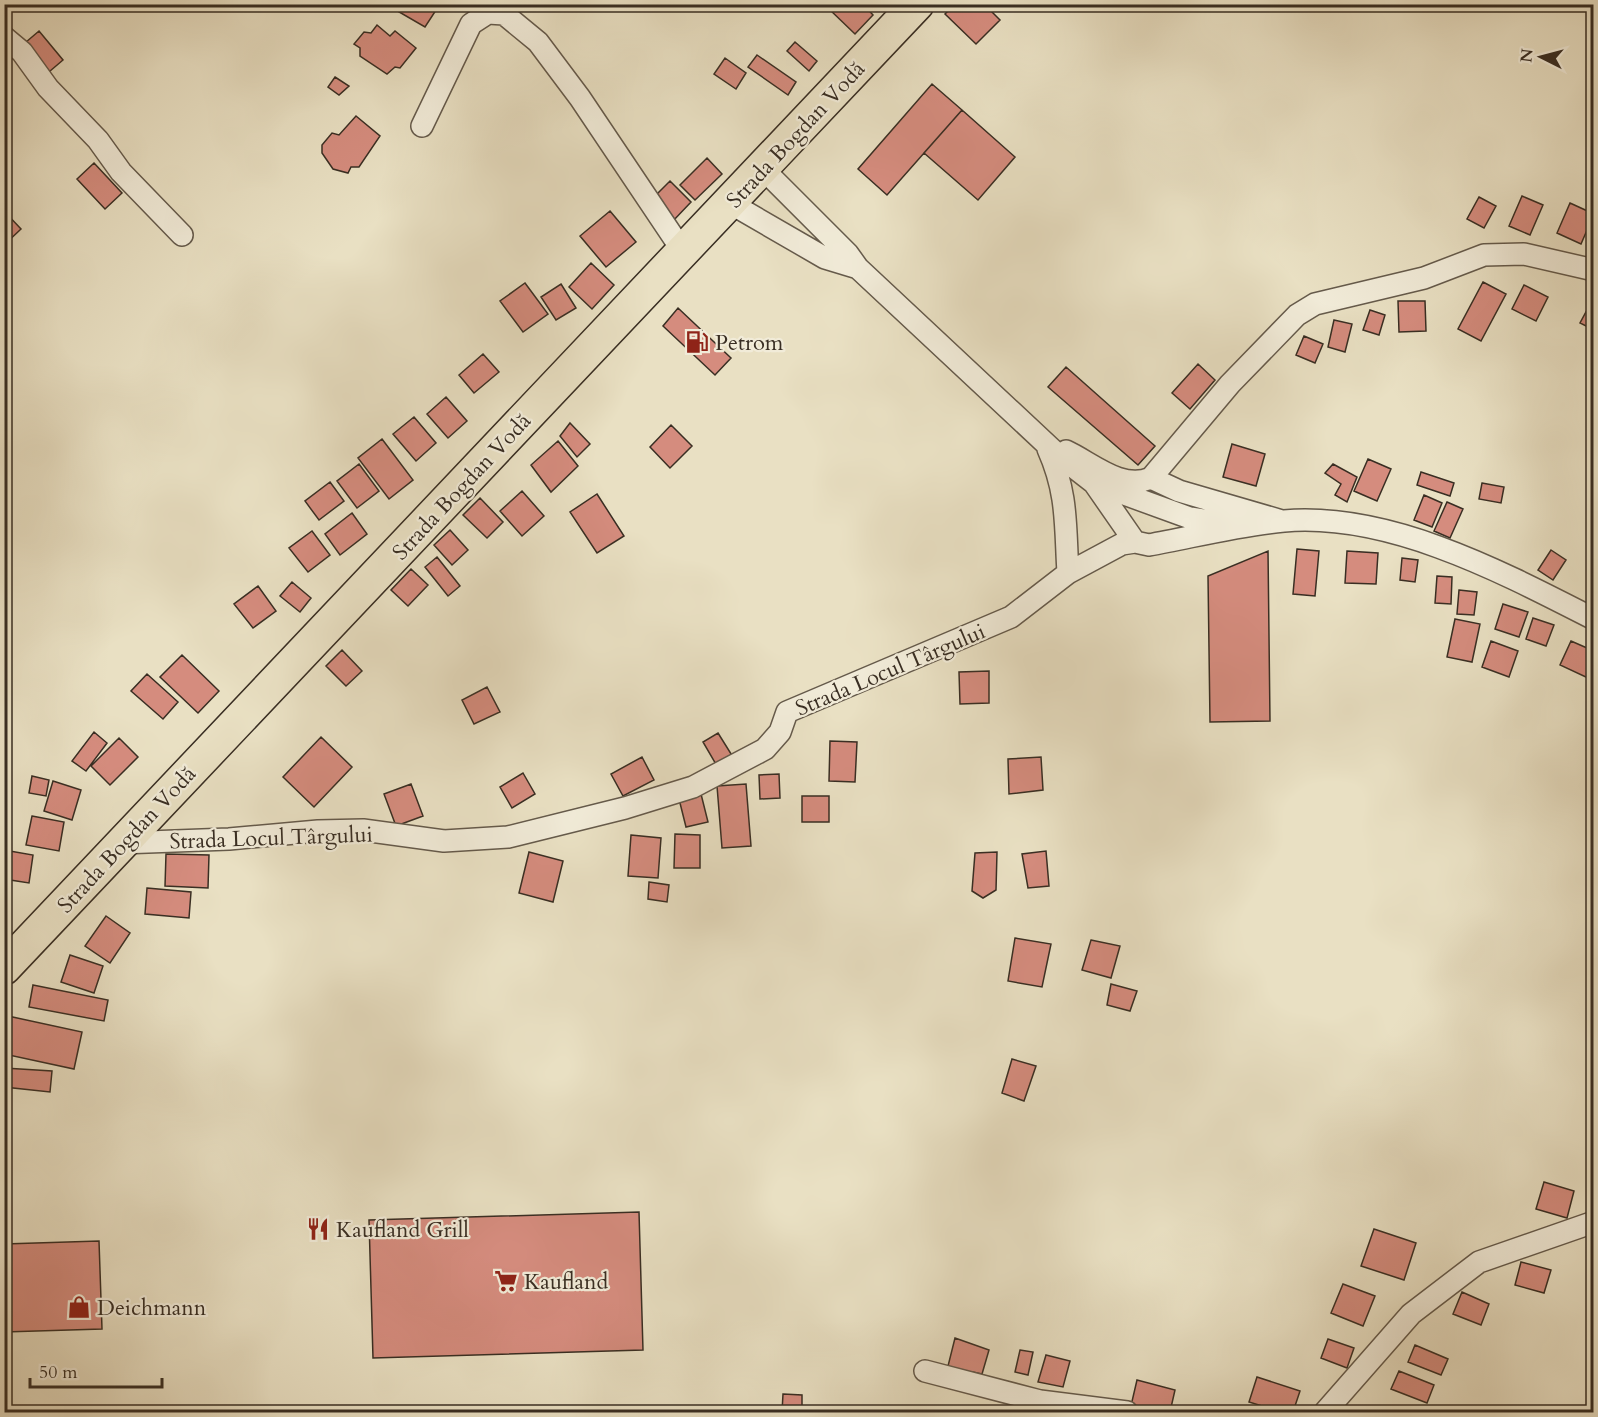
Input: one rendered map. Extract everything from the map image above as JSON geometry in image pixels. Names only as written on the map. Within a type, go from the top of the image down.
[{"type":"main road","name":"Strada Bogdan Vodă","points":[[4,968],[684,253],[917,4]]},
{"type":"street","points":[[423,126],[471,24],[488,13],[504,14],[538,42],[580,98],[684,253]]},
{"type":"street","points":[[4,37],[22,52],[48,87],[98,140],[121,172],[182,235]]},
{"type":"street","name":"Strada Locul Târgului","points":[[762,168],[848,254],[858,268],[1058,455],[1094,483],[1136,542]]},
{"type":"street","name":"Strada Locul Târgului","points":[[730,203],[825,258],[858,268]]},
{"type":"street","points":[[1151,478],[1230,384],[1297,315],[1315,304],[1424,278],[1484,255],[1524,254],[1593,270]]},
{"type":"street","name":"Strada Locul Târgului","points":[[1044,440],[1113,476],[1132,483],[1151,478],[1179,491],[1284,521]]},
{"type":"street","name":"Strada Locul Târgului","points":[[1044,440],[1061,477],[1068,573]]},
{"type":"street","name":"Strada Locul Târgului","points":[[1094,483],[1190,518],[1214,523],[1327,521],[1387,530],[1536,589],[1593,619]]},
{"type":"street","name":"Strada Locul Târgului","points":[[1139,499],[1179,491]]},
{"type":"street","name":"Strada Locul Târgului","points":[[121,843],[363,830],[444,841],[470,840],[542,830],[625,808],[693,787],[732,769],[765,749],[780,732],[787,712],[829,692],[956,642],[1011,617],[1068,573],[1122,543],[1136,542],[1149,545],[1284,521]]},
{"type":"street","points":[[1325,1413],[1411,1314],[1479,1262],[1593,1222]]},
{"type":"street","points":[[925,1371],[1040,1401],[1127,1413]]},
{"type":"building","points":[[398,4],[440,4],[425,27],[394,9]]},
{"type":"building","points":[[832,4],[863,4],[873,15],[855,34],[828,8]]},
{"type":"building","points":[[955,4],[984,4],[1000,20],[976,44],[945,14]]},
{"type":"building","points":[[377,25],[390,36],[395,31],[416,48],[400,68],[395,67],[387,74],[360,56],[360,48],[354,44],[364,32],[371,33]]},
{"type":"building","points":[[39,31],[63,60],[43,77],[19,48]]},
{"type":"building","points":[[795,42],[817,61],[809,71],[787,51]]},
{"type":"building","points":[[757,55],[796,82],[788,95],[748,67]]},
{"type":"building","points":[[725,58],[746,73],[736,89],[714,74]]},
{"type":"building","points":[[335,77],[349,86],[339,95],[328,87]]},
{"type":"building","points":[[932,84],[962,110],[887,195],[858,169]]},
{"type":"building","points":[[962,110],[1015,157],[978,200],[924,153]]},
{"type":"building","points":[[356,116],[380,136],[359,167],[351,167],[348,173],[333,169],[322,153],[322,145],[332,133],[339,135]]},
{"type":"building","points":[[707,158],[722,174],[695,200],[680,185]]},
{"type":"building","points":[[94,163],[122,193],[105,209],[77,179]]},
{"type":"building","points":[[670,181],[691,202],[673,221],[651,200]]},
{"type":"building","points":[[1522,196],[1543,205],[1530,235],[1509,226]]},
{"type":"building","points":[[1479,197],[1496,206],[1484,228],[1467,219]]},
{"type":"building","points":[[1570,203],[1594,214],[1581,244],[1557,233]]},
{"type":"building","points":[[4,211],[21,229],[4,245]]},
{"type":"building","points":[[610,211],[636,242],[606,267],[580,236]]},
{"type":"building","points":[[591,263],[614,285],[592,309],[569,287]]},
{"type":"building","points":[[1483,282],[1506,294],[1481,341],[1458,329]]},
{"type":"building","points":[[525,283],[548,314],[523,332],[500,301]]},
{"type":"building","points":[[561,284],[576,308],[556,320],[541,297]]},
{"type":"building","points":[[1524,285],[1548,297],[1536,321],[1512,309]]},
{"type":"building","points":[[1594,297],[1594,330],[1580,323]]},
{"type":"building","points":[[1398,301],[1425,301],[1426,331],[1399,332]]},
{"type":"building","name":"Petrom","points":[[678,308],[731,358],[715,375],[663,326]]},
{"type":"building","points":[[1370,310],[1385,315],[1379,335],[1363,330]]},
{"type":"building","points":[[1334,320],[1352,324],[1345,352],[1328,347]]},
{"type":"building","points":[[1304,336],[1323,344],[1315,363],[1296,355]]},
{"type":"building","points":[[483,354],[499,372],[474,393],[459,375]]},
{"type":"building","points":[[1198,364],[1215,380],[1190,409],[1172,393]]},
{"type":"building","points":[[1066,367],[1155,446],[1138,465],[1048,387]]},
{"type":"building","points":[[446,397],[467,421],[448,438],[427,414]]},
{"type":"building","points":[[414,417],[436,443],[416,461],[393,434]]},
{"type":"building","points":[[570,423],[590,444],[577,457],[560,436]]},
{"type":"building","points":[[671,425],[692,446],[670,468],[650,447]]},
{"type":"building","points":[[382,439],[413,480],[389,499],[358,458]]},
{"type":"building","points":[[558,441],[578,466],[551,492],[531,465]]},
{"type":"building","points":[[1232,444],[1265,454],[1256,486],[1223,477]]},
{"type":"building","points":[[1368,459],[1391,469],[1377,501],[1354,491]]},
{"type":"building","points":[[359,464],[379,491],[357,508],[337,481]]},
{"type":"building","points":[[1333,464],[1357,477],[1347,502],[1335,495],[1341,484],[1325,473]]},
{"type":"building","points":[[1421,472],[1454,483],[1450,496],[1417,485]]},
{"type":"building","points":[[330,482],[344,501],[319,520],[305,501]]},
{"type":"building","points":[[1482,483],[1504,487],[1501,503],[1479,499]]},
{"type":"building","points":[[522,491],[544,516],[522,536],[500,511]]},
{"type":"building","points":[[597,494],[624,536],[597,553],[570,512]]},
{"type":"building","points":[[1424,495],[1442,503],[1432,527],[1414,520]]},
{"type":"building","points":[[480,498],[503,522],[487,538],[463,515]]},
{"type":"building","points":[[1447,502],[1463,509],[1450,538],[1434,531]]},
{"type":"building","points":[[352,513],[367,534],[340,555],[325,534]]},
{"type":"building","points":[[450,530],[468,550],[452,565],[434,545]]},
{"type":"building","points":[[312,531],[330,555],[308,572],[289,548]]},
{"type":"building","points":[[1297,549],[1319,551],[1315,596],[1293,594]]},
{"type":"building","points":[[1551,550],[1566,560],[1553,580],[1538,570]]},
{"type":"building","points":[[1268,551],[1270,721],[1210,722],[1208,576]]},
{"type":"building","points":[[1347,551],[1378,553],[1376,584],[1345,583]]},
{"type":"building","points":[[437,557],[460,586],[448,596],[425,567]]},
{"type":"building","points":[[1402,558],[1418,560],[1415,582],[1400,580]]},
{"type":"building","points":[[411,569],[428,585],[408,606],[391,590]]},
{"type":"building","points":[[1437,576],[1452,577],[1451,604],[1435,603]]},
{"type":"building","points":[[292,582],[311,598],[300,612],[280,596]]},
{"type":"building","points":[[258,586],[276,611],[253,628],[234,604]]},
{"type":"building","points":[[1459,590],[1477,592],[1474,615],[1457,614]]},
{"type":"building","points":[[1503,604],[1528,612],[1519,637],[1495,629]]},
{"type":"building","points":[[1533,618],[1554,625],[1546,646],[1526,639]]},
{"type":"building","points":[[1455,619],[1480,624],[1472,662],[1447,657]]},
{"type":"building","points":[[1491,641],[1518,651],[1509,677],[1482,667]]},
{"type":"building","points":[[1571,641],[1594,651],[1594,667],[1588,678],[1560,665]]},
{"type":"building","points":[[342,650],[362,671],[346,686],[326,666]]},
{"type":"building","points":[[182,655],[219,691],[198,713],[160,677]]},
{"type":"building","points":[[989,671],[989,703],[960,704],[959,672]]},
{"type":"building","points":[[147,674],[178,702],[163,719],[131,691]]},
{"type":"building","points":[[487,687],[500,712],[474,724],[462,700]]},
{"type":"building","points":[[94,732],[107,743],[86,771],[72,761]]},
{"type":"building","points":[[718,733],[733,757],[717,766],[703,742]]},
{"type":"building","points":[[321,737],[352,767],[314,807],[283,777]]},
{"type":"building","points":[[119,738],[138,757],[110,785],[91,766]]},
{"type":"building","points":[[830,741],[857,742],[855,782],[829,781]]},
{"type":"building","points":[[642,757],[654,780],[623,796],[611,774]]},
{"type":"building","points":[[1041,757],[1043,790],[1009,794],[1008,759]]},
{"type":"building","points":[[523,773],[535,794],[512,808],[500,787]]},
{"type":"building","points":[[779,774],[780,798],[760,799],[759,775]]},
{"type":"building","points":[[32,776],[49,780],[46,796],[29,793]]},
{"type":"building","points":[[53,781],[81,790],[72,820],[44,811]]},
{"type":"building","points":[[411,784],[423,816],[396,826],[384,794]]},
{"type":"building","points":[[746,784],[751,846],[722,848],[717,786]]},
{"type":"building","points":[[701,794],[708,822],[686,827],[679,799]]},
{"type":"building","points":[[802,796],[829,796],[829,822],[802,822]]},
{"type":"building","points":[[32,816],[64,822],[59,851],[26,845]]},
{"type":"building","points":[[675,834],[700,835],[700,868],[674,868]]},
{"type":"building","points":[[631,835],[661,838],[658,878],[628,876]]},
{"type":"building","points":[[4,850],[33,855],[29,883],[4,879]]},
{"type":"building","points":[[1046,851],[1049,886],[1028,888],[1022,854]]},
{"type":"building","points":[[529,852],[563,861],[553,902],[519,893]]},
{"type":"building","points":[[997,852],[996,890],[983,898],[972,891],[975,853]]},
{"type":"building","points":[[166,854],[209,855],[208,888],[165,886]]},
{"type":"building","points":[[649,882],[669,885],[667,902],[648,899]]},
{"type":"building","points":[[147,888],[191,892],[189,918],[145,914]]},
{"type":"building","points":[[106,916],[130,933],[110,963],[85,946]]},
{"type":"building","points":[[1015,938],[1051,944],[1042,987],[1008,981]]},
{"type":"building","points":[[1091,940],[1120,946],[1111,978],[1082,970]]},
{"type":"building","points":[[70,955],[103,966],[94,993],[61,982]]},
{"type":"building","points":[[1111,984],[1137,991],[1130,1011],[1107,1005]]},
{"type":"building","points":[[33,985],[108,1000],[104,1021],[29,1007]]},
{"type":"building","points":[[8,1016],[82,1032],[74,1069],[4,1054]]},
{"type":"building","points":[[1012,1059],[1036,1066],[1024,1101],[1002,1093]]},
{"type":"building","points":[[4,1068],[52,1071],[50,1092],[4,1087]]},
{"type":"building","points":[[1544,1182],[1574,1191],[1567,1218],[1536,1209]]},
{"type":"building","name":"Kaufland","points":[[639,1212],[643,1350],[373,1358],[369,1220]]},
{"type":"building","points":[[1374,1229],[1416,1243],[1404,1280],[1361,1266]]},
{"type":"building","points":[[99,1241],[102,1329],[4,1332],[4,1244]]},
{"type":"building","points":[[1521,1262],[1551,1270],[1544,1293],[1515,1285]]},
{"type":"building","points":[[1343,1284],[1375,1296],[1363,1326],[1331,1313]]},
{"type":"building","points":[[1462,1292],[1489,1304],[1481,1325],[1453,1314]]},
{"type":"building","points":[[955,1338],[989,1350],[982,1374],[973,1372],[970,1378],[948,1366]]},
{"type":"building","points":[[1328,1339],[1354,1348],[1347,1368],[1321,1358]]},
{"type":"building","points":[[1415,1345],[1448,1359],[1441,1375],[1408,1362]]},
{"type":"building","points":[[1020,1350],[1033,1352],[1028,1375],[1015,1372]]},
{"type":"building","points":[[1046,1355],[1070,1361],[1063,1387],[1038,1382]]},
{"type":"building","points":[[1399,1371],[1434,1385],[1427,1403],[1391,1389]]},
{"type":"building","points":[[1257,1377],[1300,1391],[1293,1412],[1282,1412],[1249,1402]]},
{"type":"building","points":[[1137,1380],[1175,1390],[1170,1412],[1130,1410]]},
{"type":"building","points":[[783,1394],[802,1395],[802,1412],[782,1412]]},
{"type":"place","name":"Petrom","points":[[697,342]]},
{"type":"place","name":"Kaufland Grill","points":[[318,1229]]},
{"type":"place","name":"Kaufland","points":[[506,1281]]},
{"type":"place","name":"Deichmann","points":[[79,1307]]}]
